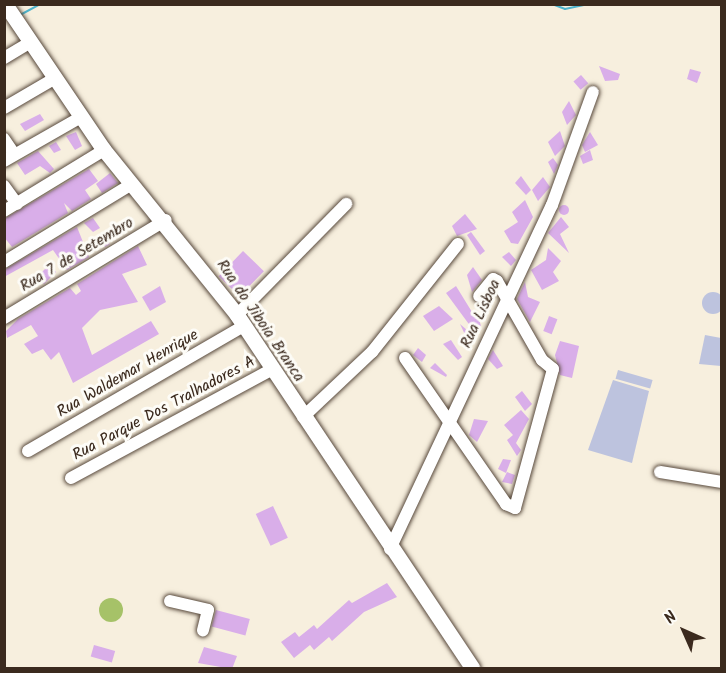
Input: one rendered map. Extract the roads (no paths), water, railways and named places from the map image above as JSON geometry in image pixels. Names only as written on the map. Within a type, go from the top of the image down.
[{"type":"main road","name":"Rua do Jiboia Branca","points":[[8,10],[52,80],[104,150],[166,220],[240,320],[390,549],[472,669]]},
{"type":"street","points":[[4,58],[29,43]]},
{"type":"street","points":[[4,108],[52,80]]},
{"type":"street","name":"Rua Lisboa","points":[[390,549],[571,162],[593,92]]},
{"type":"street","points":[[4,139],[9,158],[81,117]]},
{"type":"street","points":[[4,211],[104,150]]},
{"type":"street","points":[[6,257],[132,184]]},
{"type":"street","points":[[4,186],[17,204]]},
{"type":"street","name":"Rua Waldemar Henrique","points":[[28,451],[240,320],[346,204]]},
{"type":"street","name":"Rua 7 de Setembro","points":[[4,318],[166,220]]},
{"type":"street","points":[[303,417],[372,352],[458,244]]},
{"type":"street","points":[[405,358],[506,504],[515,508],[553,369],[494,279],[479,296]]},
{"type":"street","name":"Rua Parque Dos Tralhadores A","points":[[71,478],[273,369]]},
{"type":"street","points":[[660,472],[722,482]]},
{"type":"street","points":[[170,601],[208,610],[203,630]]},
{"type":"waterway","points":[[20,15],[41,4]]},
{"type":"waterway","points":[[552,4],[565,9],[588,4]]}]
